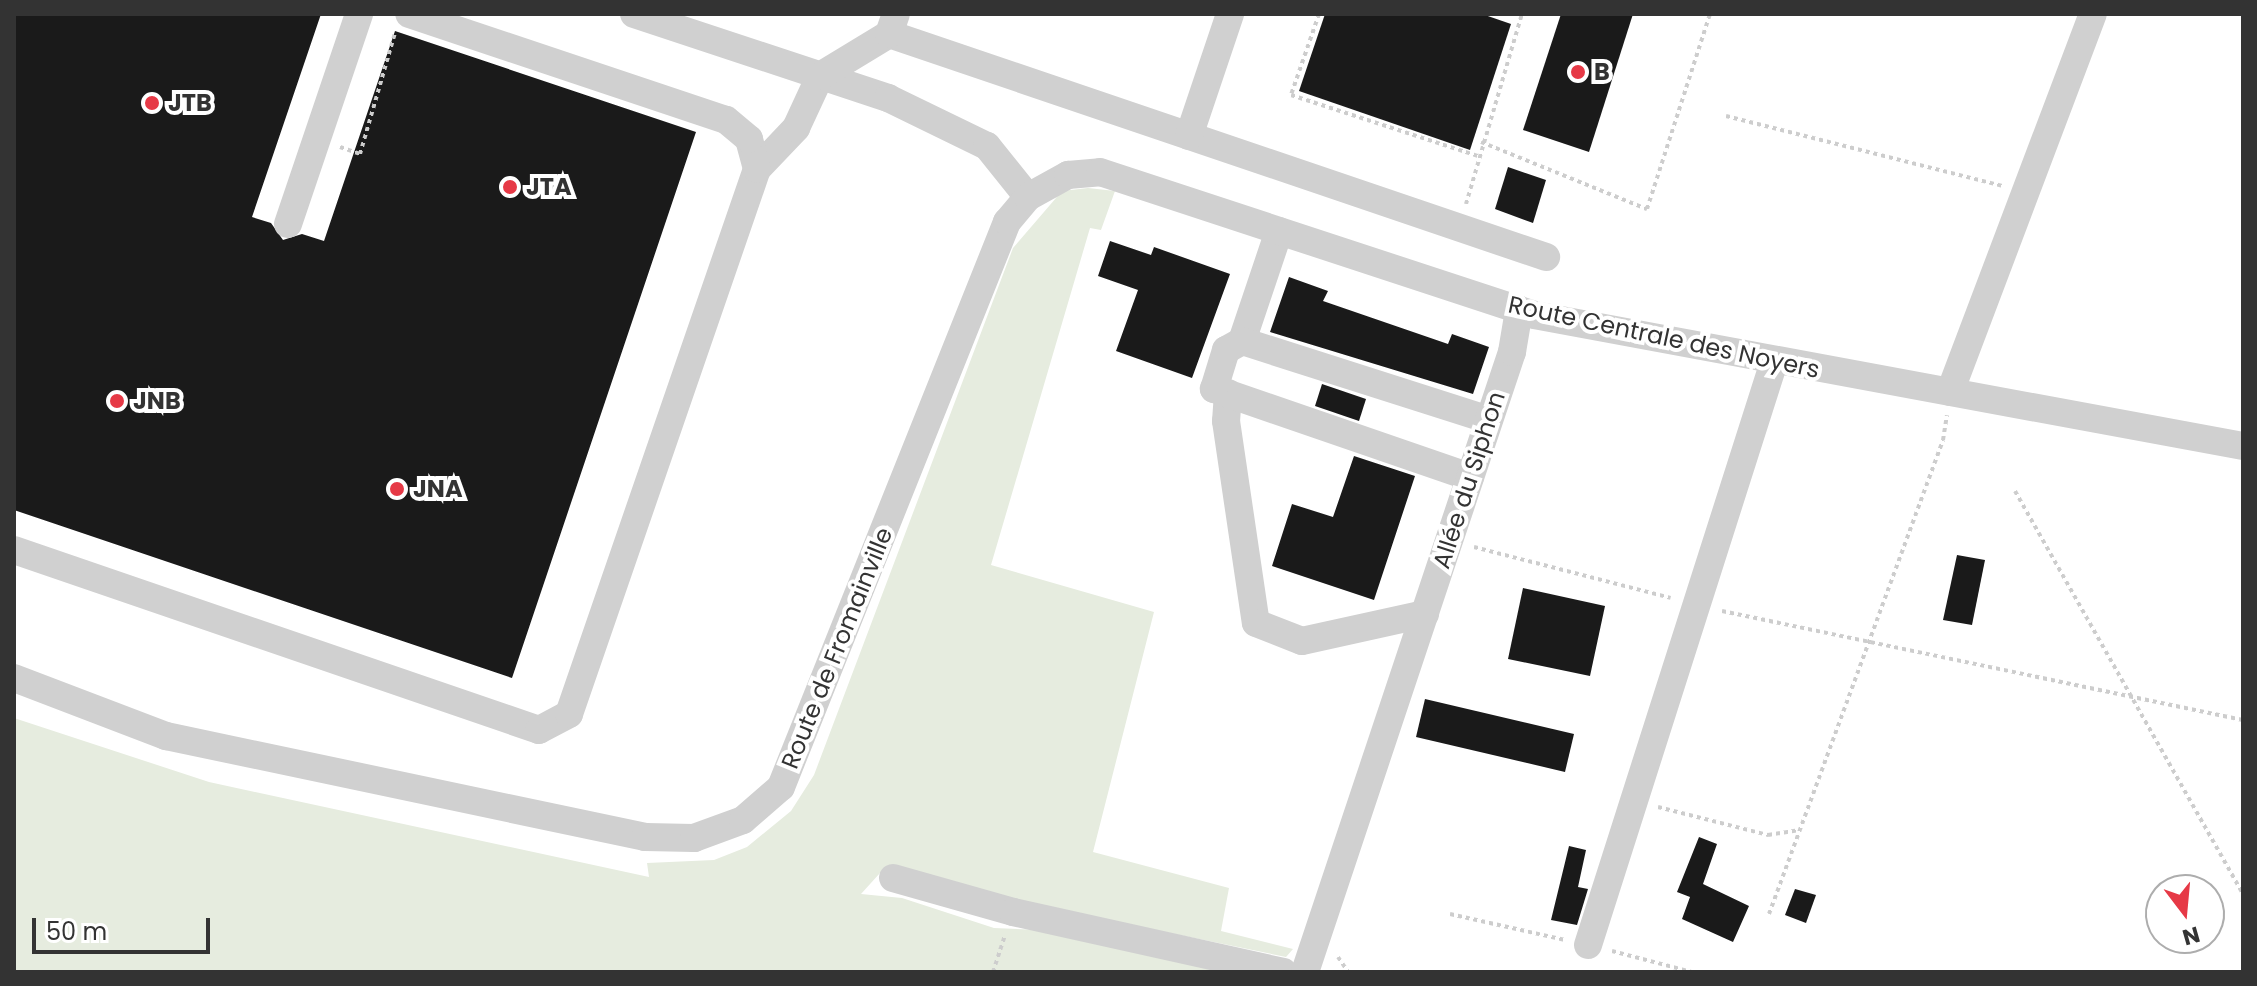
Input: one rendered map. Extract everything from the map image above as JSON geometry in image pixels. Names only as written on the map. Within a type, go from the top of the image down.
[{"type":"street","points":[[288,224],[359,14]]},
{"type":"street","points":[[634,14],[888,98],[987,146],[1028,197]]},
{"type":"street","points":[[1189,136],[1230,14]]},
{"type":"street","points":[[1950,392],[2093,14]]},
{"type":"street","points":[[403,20],[726,120],[749,139],[757,169]]},
{"type":"street","points":[[14,550],[539,730],[569,714],[757,169],[796,128],[820,76],[893,24],[1189,136],[1546,257]]},
{"type":"street","name":"Route de Fromainville","points":[[14,678],[166,736],[645,837],[694,838],[743,820],[781,787],[1007,222],[1028,197],[1068,175],[1100,172]]},
{"type":"street","name":"Route Centrale des Noyers","points":[[1100,172],[1519,310],[1774,362],[2243,446]]},
{"type":"street","points":[[1279,231],[1242,341],[1226,350],[1214,389],[1470,477]]},
{"type":"street","name":"Allée du Siphon","points":[[1305,972],[1489,420],[1519,310]]},
{"type":"street","points":[[1242,341],[1489,420]]},
{"type":"street","points":[[1588,945],[1774,362]]},
{"type":"street","points":[[1228,393],[1226,421],[1256,623],[1302,641],[1425,614]]},
{"type":"street","points":[[893,878],[1013,912],[1283,972]]},
{"type":"path","points":[[1319,14],[1291,95],[1478,156]]},
{"type":"path","points":[[1460,229],[1481,142],[1522,14]]},
{"type":"path","points":[[1481,142],[1647,209],[1710,14]]},
{"type":"path","points":[[315,139],[360,154],[403,20]]},
{"type":"path","points":[[1726,116],[2026,191]]},
{"type":"path","points":[[1769,914],[1943,440],[1950,392]]},
{"type":"path","points":[[2015,491],[2243,894]]},
{"type":"path","points":[[1460,543],[1869,647],[2243,720]]},
{"type":"path","points":[[1634,801],[1768,835],[1800,830]]},
{"type":"path","points":[[993,972],[1013,912]]},
{"type":"shaded area","points":[[1088,188],[1115,191],[1101,230],[1090,228],[991,565],[1154,612],[1093,852],[1229,888],[1221,931],[1293,949],[1286,957],[880,873],[861,894],[902,898],[994,928],[1041,930],[1234,972],[14,972],[14,718],[209,782],[649,877],[647,863],[714,860],[747,847],[791,811],[814,775],[1013,248],[1062,191]]},
{"type":"building","points":[[14,14],[321,14],[252,217],[271,223],[283,240],[302,234],[324,241],[395,31],[696,132],[512,678],[14,510]]},
{"type":"building","points":[[1325,14],[1482,14],[1511,24],[1470,150],[1299,91]]},
{"type":"building","name":"B","points":[[1561,14],[1633,14],[1589,152],[1523,130]]},
{"type":"building","points":[[1508,167],[1546,180],[1533,223],[1495,209]]},
{"type":"building","points":[[1110,241],[1151,255],[1154,247],[1230,274],[1192,378],[1116,351],[1138,290],[1098,276]]},
{"type":"building","points":[[1289,277],[1328,291],[1323,301],[1448,344],[1452,334],[1489,347],[1473,394],[1270,332]]},
{"type":"building","points":[[1322,384],[1366,399],[1359,421],[1315,406]]},
{"type":"building","points":[[1354,456],[1415,476],[1374,600],[1272,566],[1292,504],[1333,517]]},
{"type":"building","points":[[1957,555],[1985,560],[1972,625],[1943,620]]},
{"type":"building","points":[[1523,588],[1605,606],[1590,676],[1508,659]]},
{"type":"building","points":[[1425,699],[1574,734],[1565,772],[1416,737]]},
{"type":"building","points":[[1699,837],[1717,844],[1703,884],[1749,906],[1733,942],[1682,919],[1690,897],[1677,892]]},
{"type":"building","points":[[1569,846],[1586,850],[1578,887],[1588,889],[1577,925],[1551,920]]},
{"type":"building","points":[[1795,889],[1816,895],[1806,923],[1785,915]]},
{"type":"place","name":"B","points":[[1578,72]]},
{"type":"place","name":"JTB","points":[[152,103]]},
{"type":"place","name":"JTA","points":[[510,187]]},
{"type":"place","name":"JNB","points":[[117,401]]},
{"type":"place","name":"JNA","points":[[397,489]]}]
